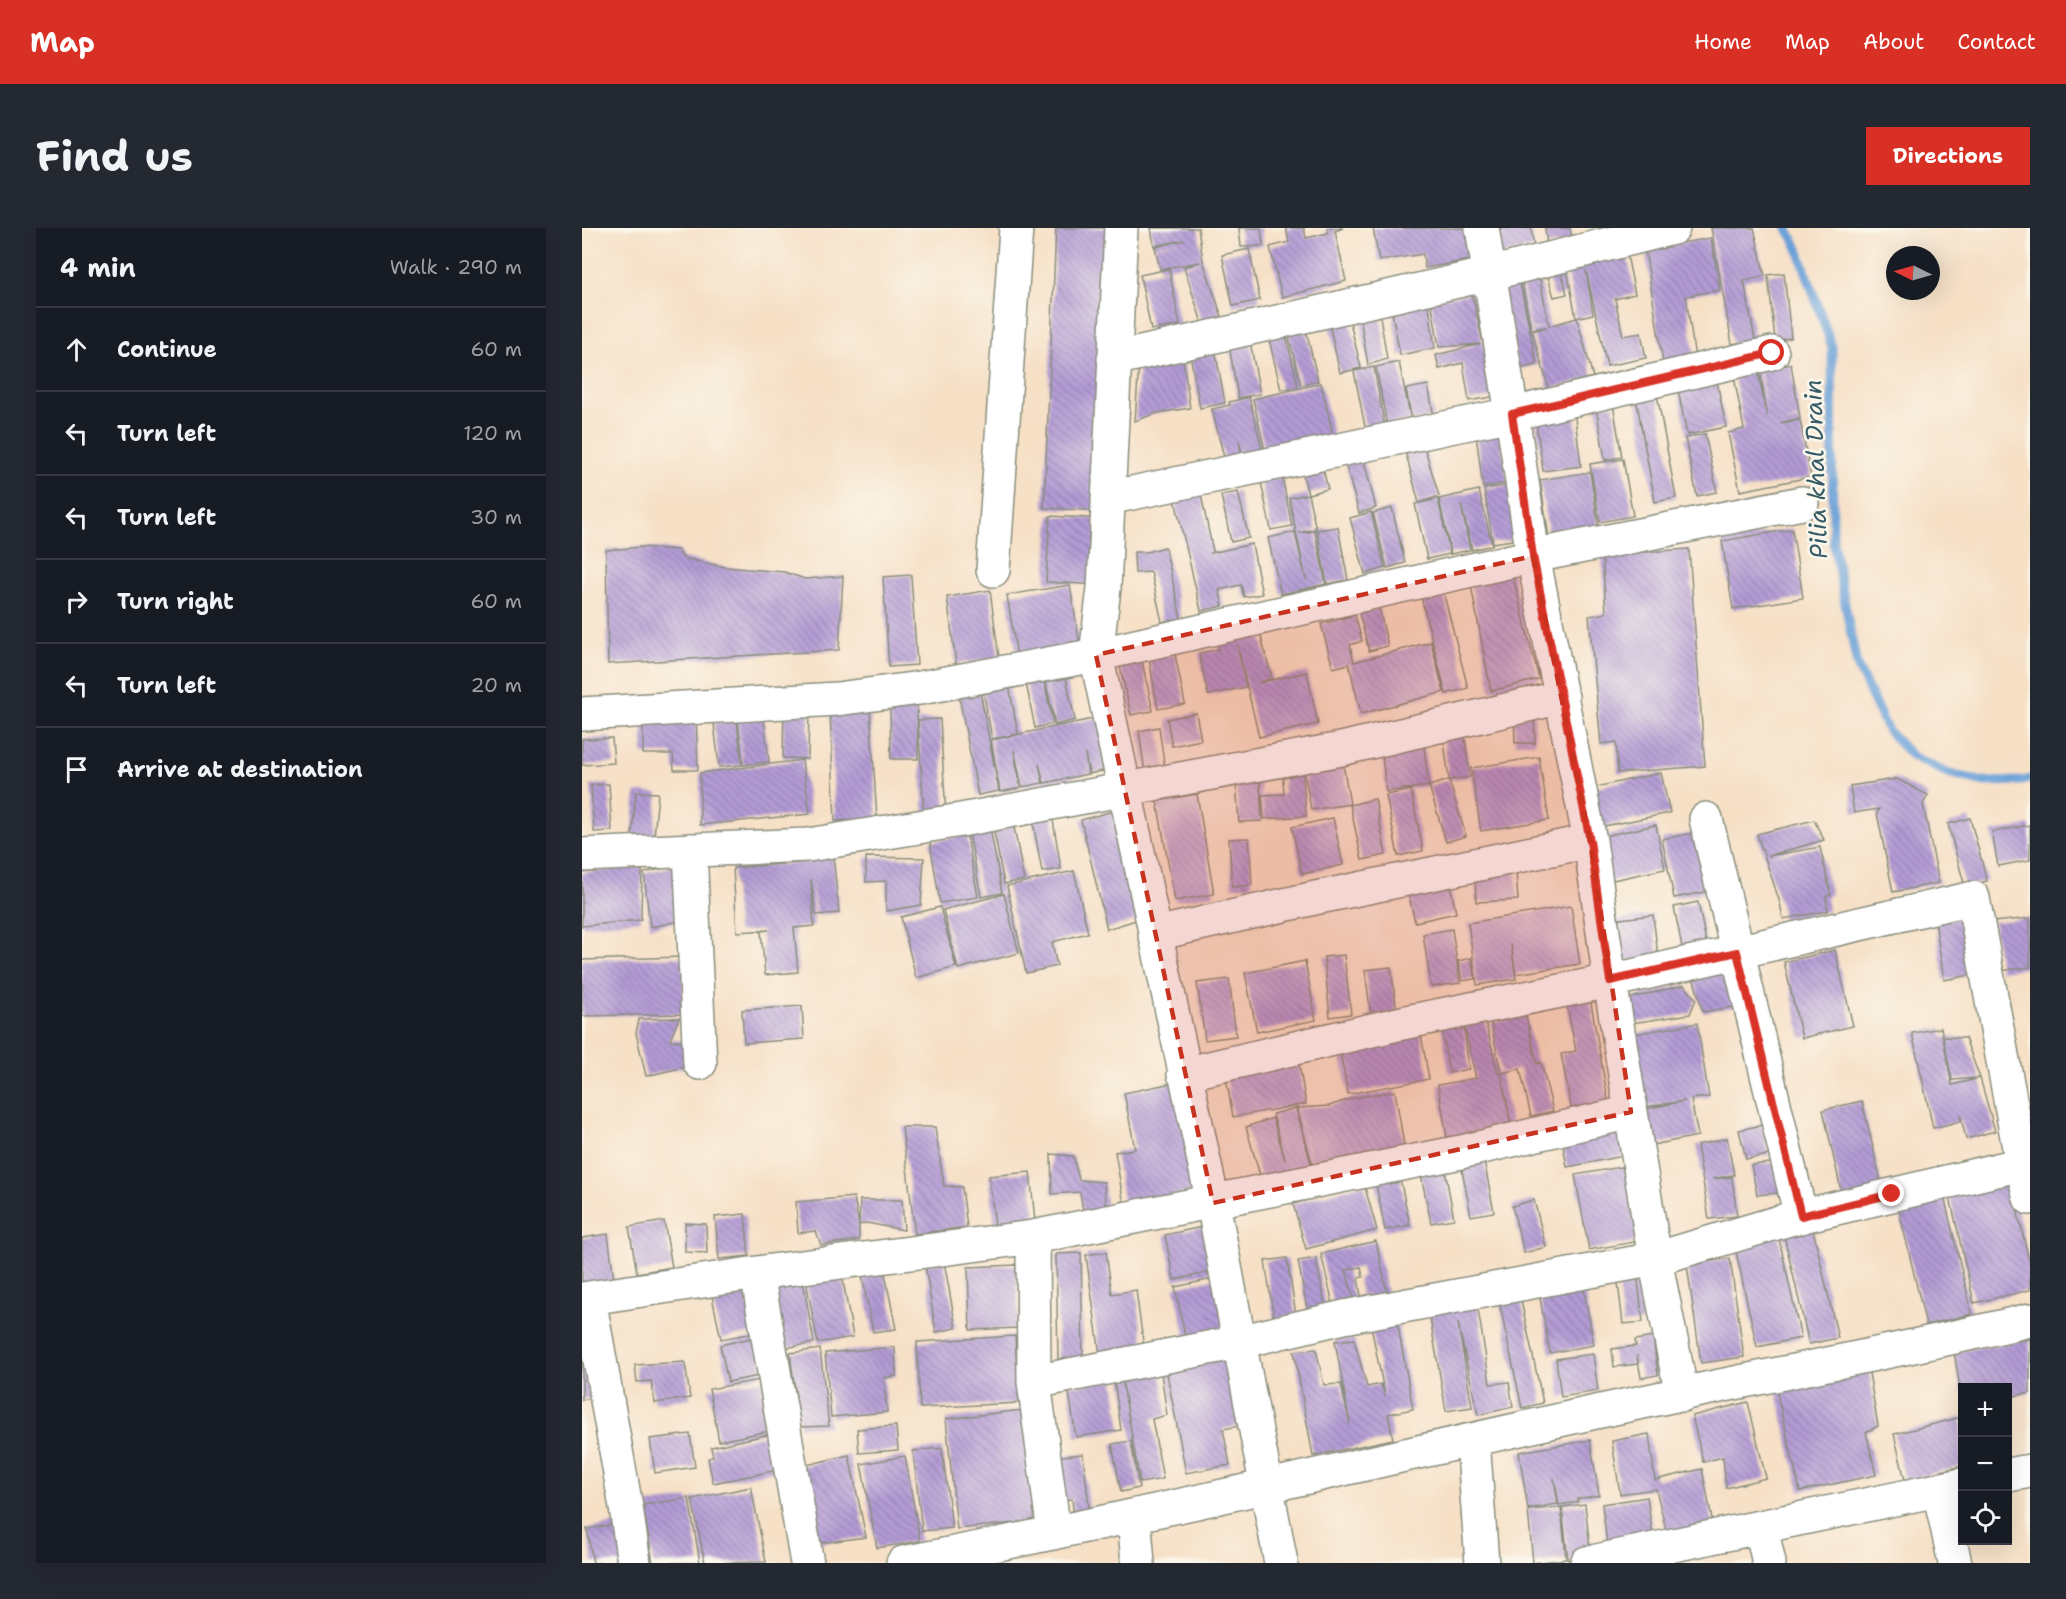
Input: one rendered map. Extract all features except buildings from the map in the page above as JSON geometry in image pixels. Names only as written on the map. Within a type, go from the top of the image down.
[{"type":"street","points":[[993,570],[1017,228]]},
{"type":"street","points":[[1121,228],[1104,588],[1096,655],[1213,1203],[1281,1563]]},
{"type":"street","points":[[1482,228],[1533,556],[1590,841],[1655,1259],[1682,1395]]},
{"type":"street","points":[[1114,359],[1489,274],[1673,228]]},
{"type":"street","points":[[1108,498],[1512,414],[1772,353]]},
{"type":"street","points":[[582,714],[837,699],[920,688],[1096,655],[1533,556],[1802,503]]},
{"type":"street","points":[[582,855],[808,845],[961,820],[1341,748],[1562,697]]},
{"type":"street","points":[[1706,819],[1801,1216]]},
{"type":"street","points":[[1155,934],[1326,895],[1590,841]]},
{"type":"street","points":[[690,850],[700,1063]]},
{"type":"street","points":[[1184,1074],[1402,1023],[1610,981],[1972,898],[2030,1198]]},
{"type":"street","points":[[634,1563],[626,1507],[585,1299],[757,1273],[1033,1237],[1461,1152],[1631,1112]]},
{"type":"street","points":[[1034,1382],[1239,1342],[1344,1317],[1655,1259],[1801,1216],[2022,1164]]},
{"type":"street","points":[[1033,1237],[1034,1382],[1054,1533]]},
{"type":"street","points":[[757,1273],[807,1563]]},
{"type":"street","points":[[903,1563],[1019,1552],[1054,1533],[1562,1419],[1931,1344],[2030,1320]]},
{"type":"street","points":[[1473,1440],[1482,1563]]},
{"type":"street","points":[[2012,1474],[2030,1471]]},
{"type":"street","points":[[1587,1563],[1663,1555],[1761,1527],[1951,1487],[1955,1563]]},
{"type":"street","points":[[1134,1516],[1138,1563]]},
{"type":"street","points":[[1761,1527],[1768,1563]]},
{"type":"highlighted area","points":[[1533,556],[1590,841],[1631,1112],[1213,1203],[1096,655]]},
{"type":"waterway","name":"Pilia khal Drain","points":[[1787,228],[1797,246],[1832,347],[1833,542],[1857,665],[1888,731],[1912,756],[1947,773],[1984,782],[2030,779]]},
{"type":"route","points":[[1772,353],[1512,414],[1533,556],[1590,841],[1610,981],[1737,952],[1801,1216],[1892,1194]]}]
